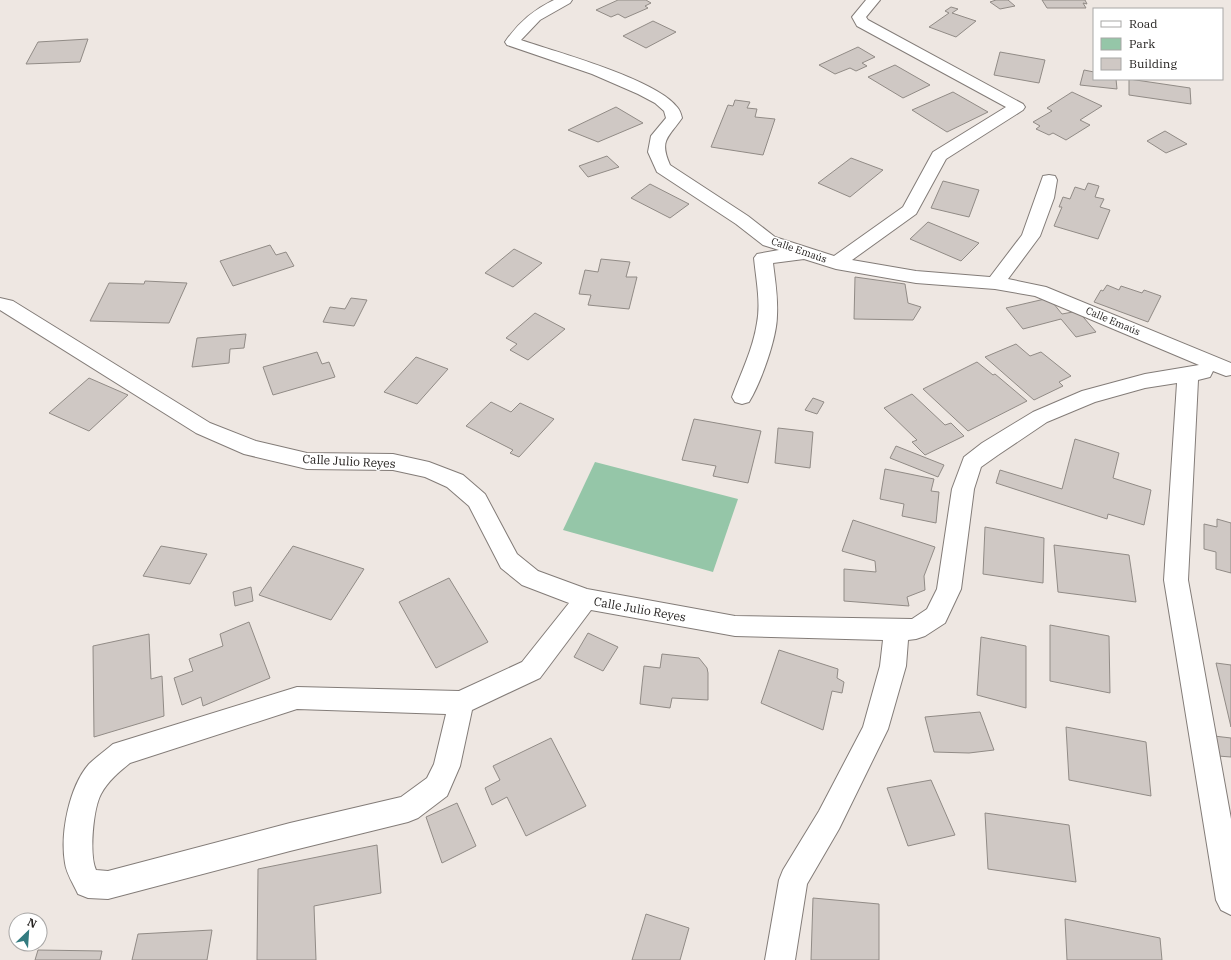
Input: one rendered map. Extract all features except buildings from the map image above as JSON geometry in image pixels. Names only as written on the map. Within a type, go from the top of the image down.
[{"type":"street","name":"Calle Emaús","points":[[565,0],[542,11],[522,27],[512,42],[638,87],[660,100],[671,109],[674,118],[659,136],[656,152],[663,168],[742,220],[769,241],[836,263],[916,277],[995,282],[1039,291],[1228,368]]},
{"type":"street","points":[[836,263],[910,210],[939,156],[1017,107],[862,23],[859,17],[873,0]]},
{"type":"street","points":[[995,282],[1031,236],[1045,198],[1049,180]]},
{"type":"street","points":[[742,397],[759,352],[767,322],[767,290],[763,258],[806,253]]},
{"type":"street","name":"Calle Julio Reyes","points":[[0,304],[6,305],[204,428],[252,448],[307,460],[393,462],[429,470],[455,481],[477,500],[509,561],[530,578],[586,599],[735,626],[896,630],[916,629],[936,616],[949,588],[963,489],[972,462],[1040,417],[1089,396],[1145,381],[1228,368]]},
{"type":"street","points":[[1188,374],[1176,580],[1231,900]]},
{"type":"street","points":[[461,703],[447,766],[437,787],[408,809],[108,884],[88,884],[79,864],[78,834],[87,791],[99,773],[122,753],[297,698],[461,703],[531,670],[586,599]]},
{"type":"street","points":[[780,960],[793,880],[829,820],[875,729],[893,666],[896,630]]},
{"type":"green space","points":[[595,462],[738,499],[713,572],[563,530]]}]
